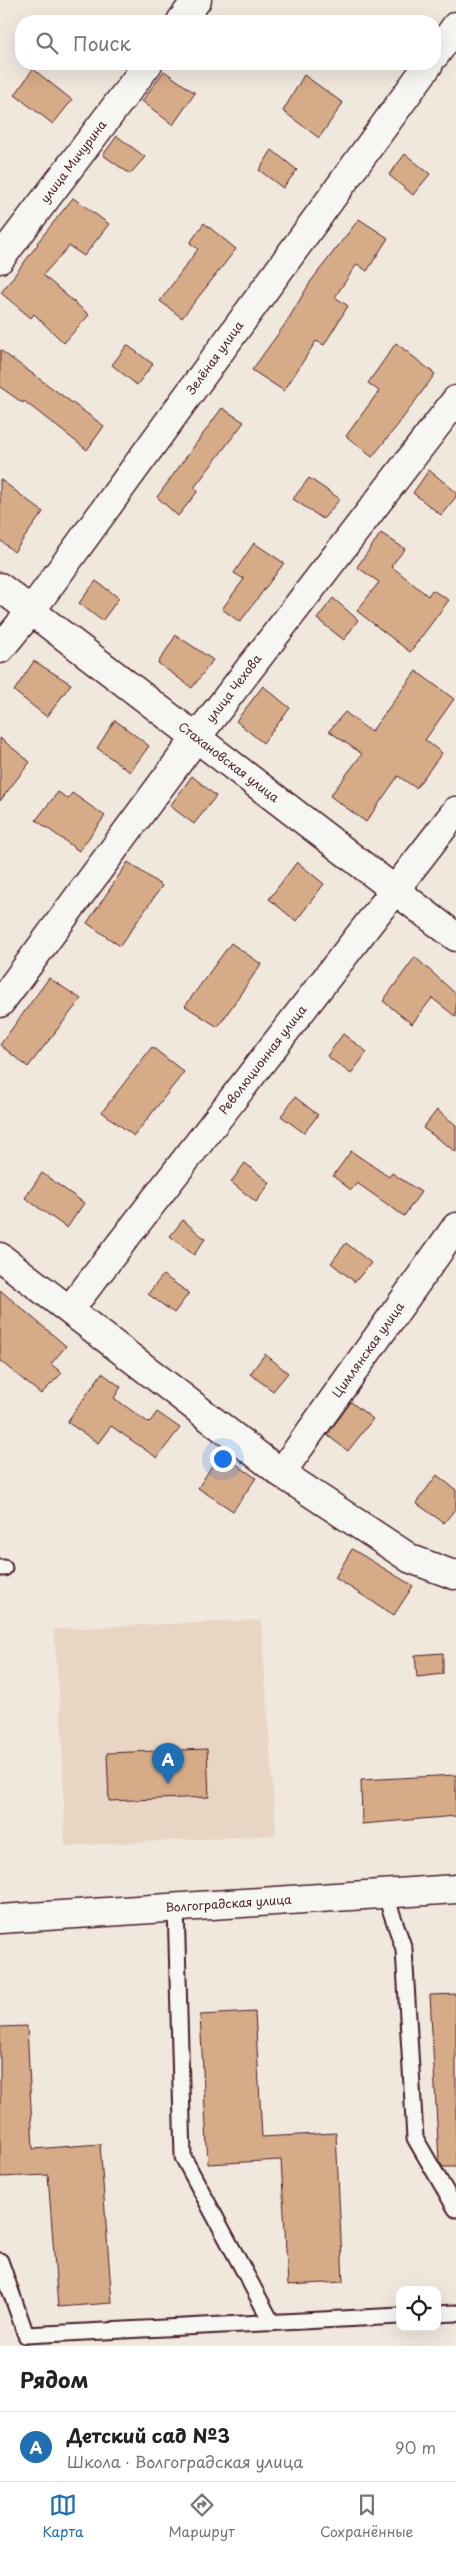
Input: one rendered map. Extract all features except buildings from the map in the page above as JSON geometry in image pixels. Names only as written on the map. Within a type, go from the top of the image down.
[{"type":"street","points":[[186,15],[197,0]]},
{"type":"street","points":[[441,47],[456,26]]},
{"type":"street","name":"улица Мичурина","points":[[0,258],[143,70]]},
{"type":"street","name":"Зелёная улица","points":[[0,649],[31,611],[425,70]]},
{"type":"street","name":"улица Чехова","points":[[0,1003],[196,738],[456,400]]},
{"type":"street","name":"Стахановская улица","points":[[0,587],[456,937]]},
{"type":"street","name":"Революционная улица","points":[[70,1309],[456,811]]},
{"type":"street","name":"Цимлянская улица","points":[[281,1473],[456,1227]]},
{"type":"street","points":[[0,1257],[281,1473],[411,1559],[454,1575],[456,1574]]},
{"type":"street","name":"Волгоградская улица","points":[[0,1919],[456,1889]]},
{"type":"lane","points":[[385,1894],[404,1949],[415,2138],[456,2209]]},
{"type":"lane","points":[[176,1907],[183,2157],[272,2323]]},
{"type":"lane","points":[[0,2261],[26,2335],[396,2316]]},
{"type":"lane","points":[[441,2314],[456,2313]]},
{"type":"shaded area","points":[[261,1620],[276,1835],[65,1846],[62,1733],[54,1629]]},
{"type":"place","name":"Детский сад №3","points":[[168,1784]]}]
